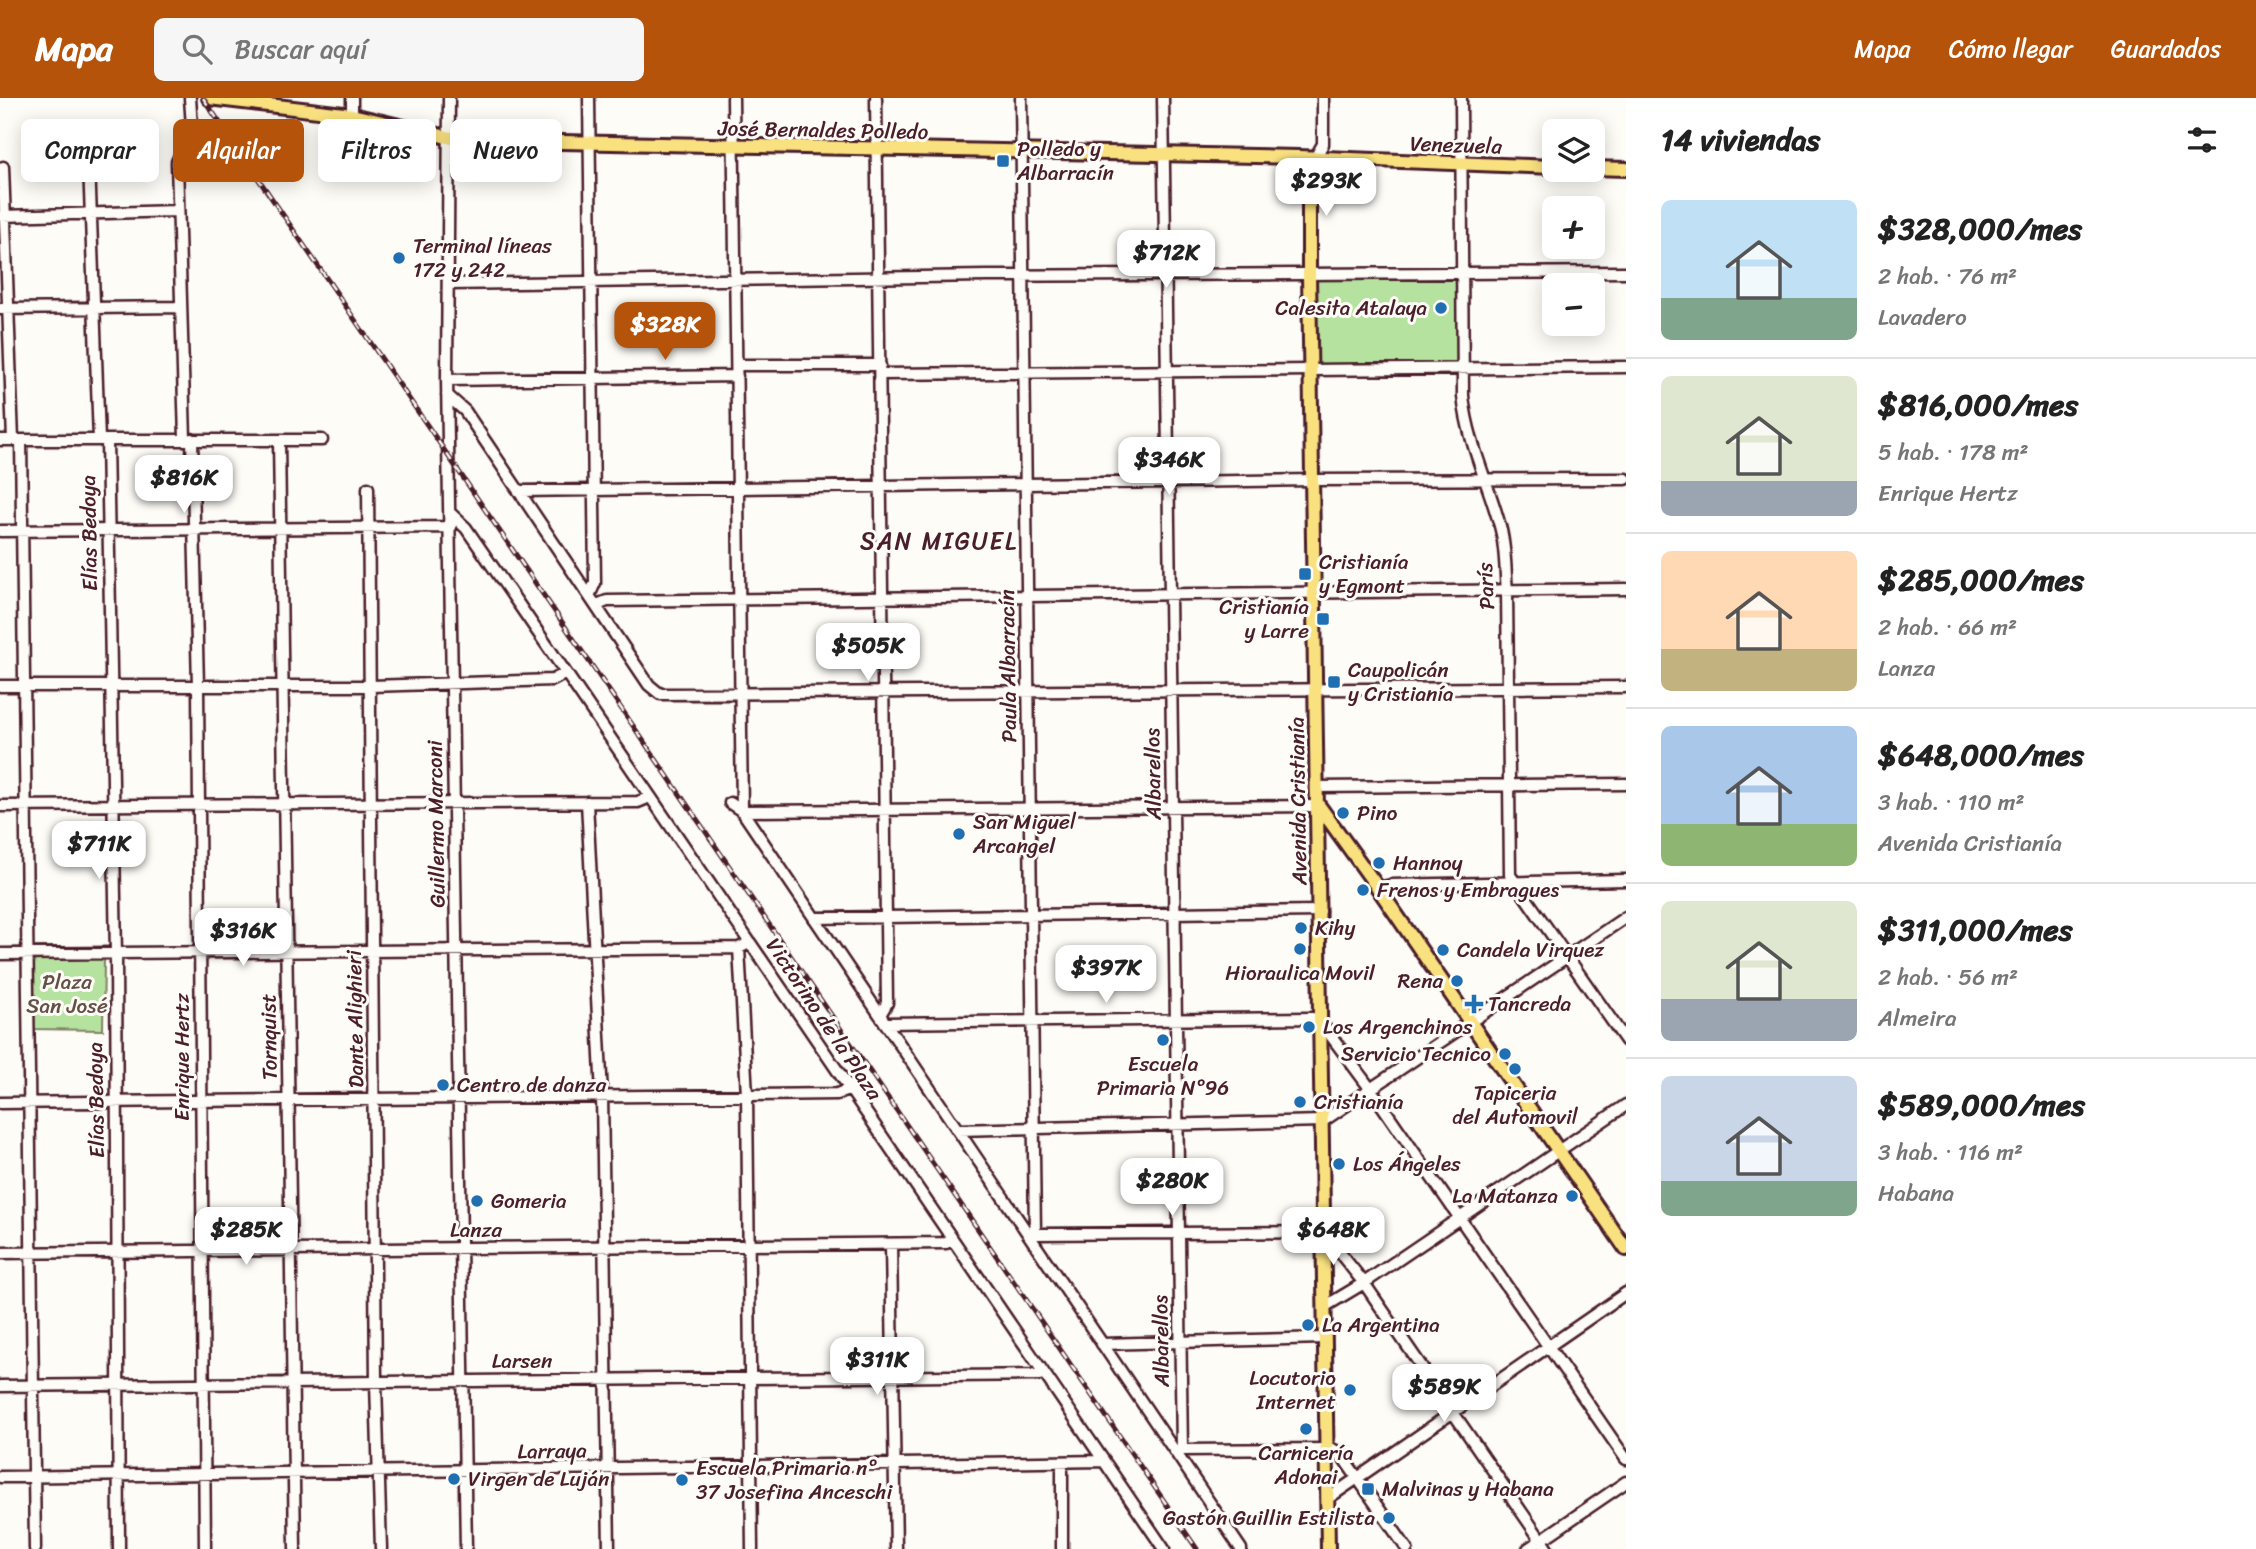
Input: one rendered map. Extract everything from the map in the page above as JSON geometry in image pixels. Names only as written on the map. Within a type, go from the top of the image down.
[{"type":"main road","name":"José Bernaldes Polledo","points":[[209,98],[248,100],[352,115],[449,138],[590,145],[1315,158]]},
{"type":"main road","name":"Venezuela","points":[[1315,158],[1542,167]]},
{"type":"main road","name":"Avenida Cristianía","points":[[1315,158],[1309,178],[1309,273],[1328,1549]]},
{"type":"main road","points":[[1605,168],[1626,169]]},
{"type":"main road","points":[[1319,806],[1626,1249]]},
{"type":"street","name":"Enrique Hertz","points":[[190,98],[192,127],[177,162],[176,211],[195,530],[205,1549]]},
{"type":"street","points":[[352,98],[352,115]]},
{"type":"street","name":"Guillermo Marconi","points":[[449,98],[447,395],[466,1549]]},
{"type":"street","points":[[589,98],[595,583],[590,594]]},
{"type":"street","points":[[733,98],[742,811]]},
{"type":"street","points":[[876,98],[887,917],[887,1003],[883,1019]]},
{"type":"street","name":"Paula Albarracín","points":[[1021,98],[1033,1235]]},
{"type":"street","name":"Albarellos","points":[[1163,98],[1168,594],[1172,690],[1180,1233],[1179,1452]]},
{"type":"street","name":"Avenida Cristianía","points":[[1315,158],[1323,144],[1324,98]]},
{"type":"street","name":"París","points":[[1461,98],[1464,411],[1502,535],[1507,591],[1510,876],[1626,1041]]},
{"type":"street","points":[[3,167],[4,309],[17,440],[22,530],[27,1102],[35,1549]]},
{"type":"street","name":"Elías Bedoya","points":[[90,182],[108,530],[116,955],[119,1549]]},
{"type":"street","points":[[3,216],[176,211]]},
{"type":"street","points":[[447,284],[1461,271],[1626,272]]},
{"type":"street","points":[[4,309],[181,307]]},
{"type":"street","points":[[447,380],[880,369],[1024,373],[1462,367],[1626,368]]},
{"type":"street","points":[[447,395],[465,411],[654,692],[664,695],[1626,687]]},
{"type":"street","points":[[0,440],[322,440]]},
{"type":"street","name":"Tornquist","points":[[279,440],[295,1549]]},
{"type":"street","points":[[520,491],[1313,480],[1626,479]]},
{"type":"street","name":"Dante Alighieri","points":[[368,488],[376,1100],[376,1383],[382,1549]]},
{"type":"street","name":"Victorino de la Plaza","points":[[450,513],[466,528],[566,673],[650,797],[744,946],[848,1090],[1164,1549]]},
{"type":"street","points":[[0,531],[368,530],[451,527]]},
{"type":"street","points":[[597,605],[607,601],[1626,589]]},
{"type":"street","points":[[0,686],[372,686],[553,680],[566,673]]},
{"type":"street","points":[[1318,786],[1626,785]]},
{"type":"street","points":[[0,807],[638,802],[650,797]]},
{"type":"street","points":[[587,802],[602,1096],[609,1549]]},
{"type":"street","points":[[730,803],[742,811],[958,1130],[1033,1235],[1102,1343],[1179,1452],[1241,1549]]},
{"type":"street","points":[[742,811],[1319,806]]},
{"type":"street","points":[[1378,888],[1626,880]]},
{"type":"street","points":[[814,918],[1320,911]]},
{"type":"street","points":[[958,1130],[1323,1122],[1626,917]]},
{"type":"street","points":[[0,954],[116,955],[744,946],[752,1549]]},
{"type":"street","points":[[883,1019],[1031,1021],[1312,1018],[1320,1021],[1372,1091],[1626,1459]]},
{"type":"street","points":[[0,1103],[837,1094],[848,1090]]},
{"type":"street","points":[[1324,1307],[1461,1219],[1626,1105]]},
{"type":"street","points":[[1033,1235],[1323,1233],[1364,1283],[1544,1544]]},
{"type":"street","name":"Lanza","points":[[0,1253],[606,1249],[891,1245],[946,1243],[952,1240]]},
{"type":"street","points":[[891,1245],[896,1549]]},
{"type":"street","points":[[1327,1499],[1626,1293]]},
{"type":"street","points":[[1102,1343],[1323,1338]]},
{"type":"street","name":"Larsen","points":[[0,1386],[749,1379],[1044,1373]]},
{"type":"street","points":[[1179,1452],[1326,1448],[1340,1453],[1407,1549]]},
{"type":"street","name":"Larraya","points":[[0,1477],[1104,1461]]},
{"type":"street","points":[[1062,1463],[1062,1549]]},
{"type":"street","points":[[1528,1549],[1544,1544],[1626,1482]]},
{"type":"green space","points":[[1457,272],[1459,364],[1315,367],[1314,274]]},
{"type":"green space","name":"Plaza San José","points":[[30,958],[104,959],[103,1030],[30,1029]]},
{"type":"railway","points":[[203,98],[1197,1549]]},
{"type":"place","name":"Polledo y Albarracín","points":[[1003,161]]},
{"type":"place","name":"Terminal líneas 172 y 242","points":[[399,258]]},
{"type":"place","name":"Calesita Atalaya","points":[[1441,308]]},
{"type":"place","name":"Cristianía y Egmont","points":[[1305,574]]},
{"type":"place","name":"Cristianía y Larre","points":[[1323,619]]},
{"type":"place","name":"Caupolicán y Cristianía","points":[[1334,682]]},
{"type":"place","name":"Pino","points":[[1343,813]]},
{"type":"place","name":"San Miguel Arcangel","points":[[959,834]]},
{"type":"place","name":"Hannoy","points":[[1379,863]]},
{"type":"place","name":"Frenos y Embragues","points":[[1363,890]]},
{"type":"place","name":"Kihy","points":[[1301,928]]},
{"type":"place","name":"Hioraulica Movil","points":[[1300,949]]},
{"type":"place","name":"Candela Virquez","points":[[1443,950]]},
{"type":"place","name":"Rena","points":[[1457,981]]},
{"type":"place","name":"Tancreda","points":[[1474,1004]]},
{"type":"place","name":"Los Argenchinos","points":[[1309,1027]]},
{"type":"place","name":"Escuela Primaria N°96","points":[[1163,1040]]},
{"type":"place","name":"Servicio Tecnico","points":[[1505,1054]]},
{"type":"place","name":"Tapiceria del Automovil","points":[[1515,1069]]},
{"type":"place","name":"Centro de danza","points":[[443,1085]]},
{"type":"place","name":"Cristianía","points":[[1300,1102]]},
{"type":"place","name":"Los Ángeles","points":[[1339,1164]]},
{"type":"place","name":"La Matanza","points":[[1572,1196]]},
{"type":"place","name":"Gomeria","points":[[477,1201]]},
{"type":"place","name":"La Argentina","points":[[1308,1325]]},
{"type":"place","name":"Locutorio Internet","points":[[1350,1390]]},
{"type":"place","name":"Carnicería Adonai","points":[[1306,1429]]},
{"type":"place","name":"Virgen de Luján","points":[[454,1479]]},
{"type":"place","name":"Escuela Primaria n° 37 Josefina Anceschi","points":[[682,1480]]},
{"type":"place","name":"Malvinas y Habana","points":[[1368,1489]]},
{"type":"place","name":"Gastón Guillin Estilista","points":[[1389,1518]]},
{"type":"district","name":"SAN MIGUEL","points":[[939,541]]}]
